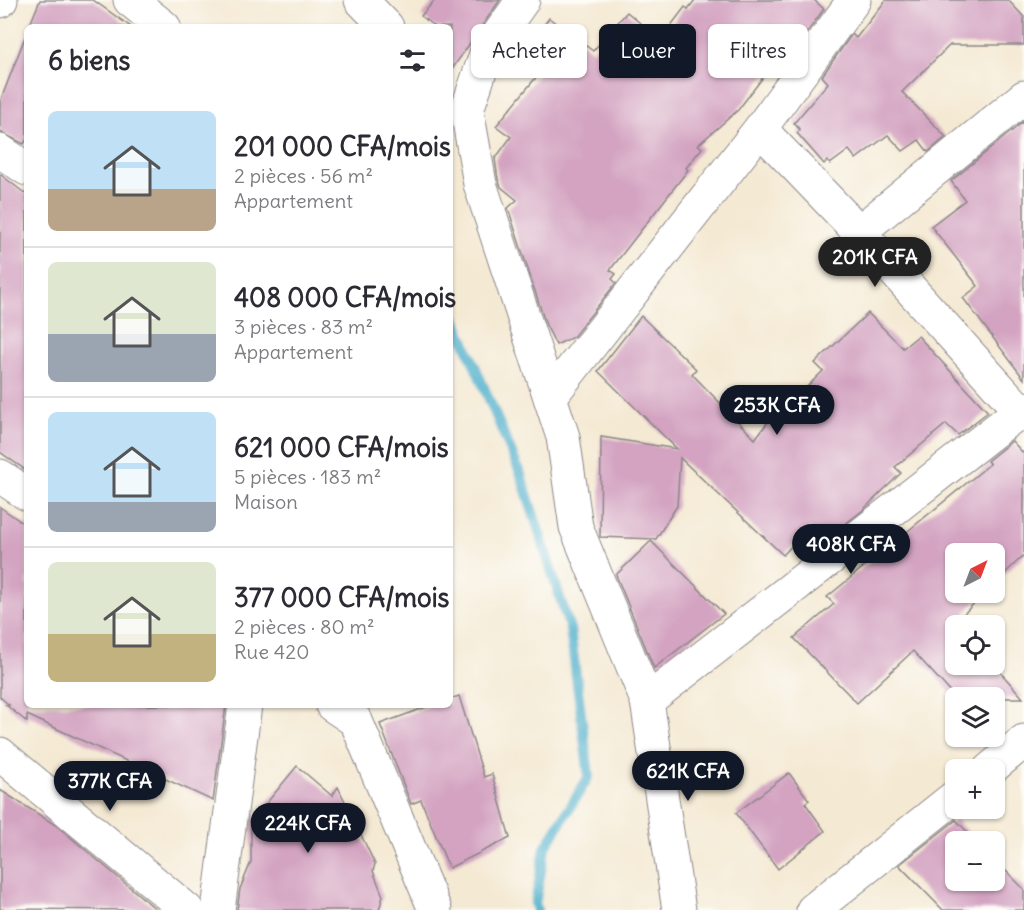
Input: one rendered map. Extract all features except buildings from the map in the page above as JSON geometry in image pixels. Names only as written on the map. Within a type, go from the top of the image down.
[{"type":"street","points":[[130,0],[160,24]]},
{"type":"street","points":[[361,0],[384,24]]},
{"type":"street","points":[[523,0],[487,51],[458,101],[480,184],[563,437],[576,527],[647,701],[679,910]]},
{"type":"street","points":[[550,397],[760,129],[854,0]]},
{"type":"street","points":[[859,232],[1024,97]]},
{"type":"street","points":[[647,701],[1023,411],[859,232],[760,129]]},
{"type":"street","points":[[0,151],[24,167]]},
{"type":"street","points":[[0,476],[24,492]]},
{"type":"street","points":[[218,910],[245,708]]},
{"type":"street","points":[[344,713],[435,910]]},
{"type":"street","points":[[1002,759],[1024,741]]},
{"type":"street","points":[[0,754],[187,910]]},
{"type":"street","points":[[813,910],[945,805]]},
{"type":"waterway","points":[[453,314],[521,475],[570,629],[589,776],[545,848],[535,904],[537,910]]}]
